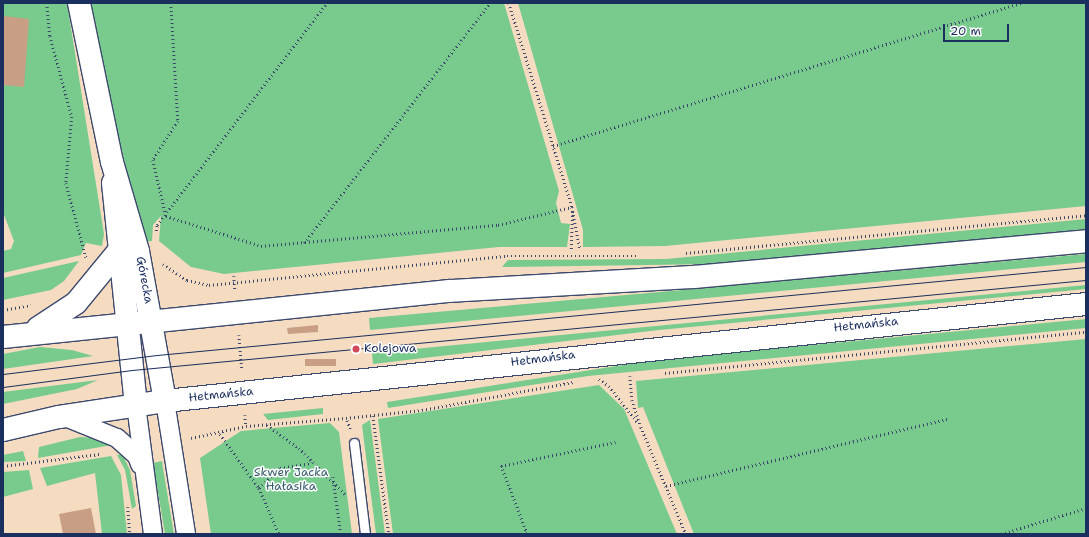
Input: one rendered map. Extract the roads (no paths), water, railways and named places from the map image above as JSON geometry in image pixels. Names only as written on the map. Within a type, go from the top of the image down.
[{"type":"main road","name":"Górecka","points":[[79,3],[112,162],[127,204],[141,262],[165,400]]},
{"type":"main road","name":"Górecka","points":[[112,162],[117,254],[127,322],[136,405]]},
{"type":"main road","points":[[3,337],[32,332],[237,310],[525,286],[702,277],[1086,241]]},
{"type":"main road","points":[[32,332],[76,303],[117,254]]},
{"type":"main road","name":"Hetmańska","points":[[3,430],[59,416],[165,400],[244,393],[1086,304]]},
{"type":"street","points":[[165,400],[186,534]]},
{"type":"street","points":[[136,405],[142,469],[153,534]]},
{"type":"street","points":[[59,416],[99,429],[130,448],[142,469]]},
{"type":"lane","points":[[354,443],[365,534]]},
{"type":"tram line","points":[[3,374],[157,355],[1086,267]]},
{"type":"tram line","points":[[3,387],[132,370],[1086,280]]},
{"type":"place","name":"Kolejowa","points":[[356,349]]},
{"type":"park label","name":"Skwer Jacka Hałasika","points":[[291,480]]}]
